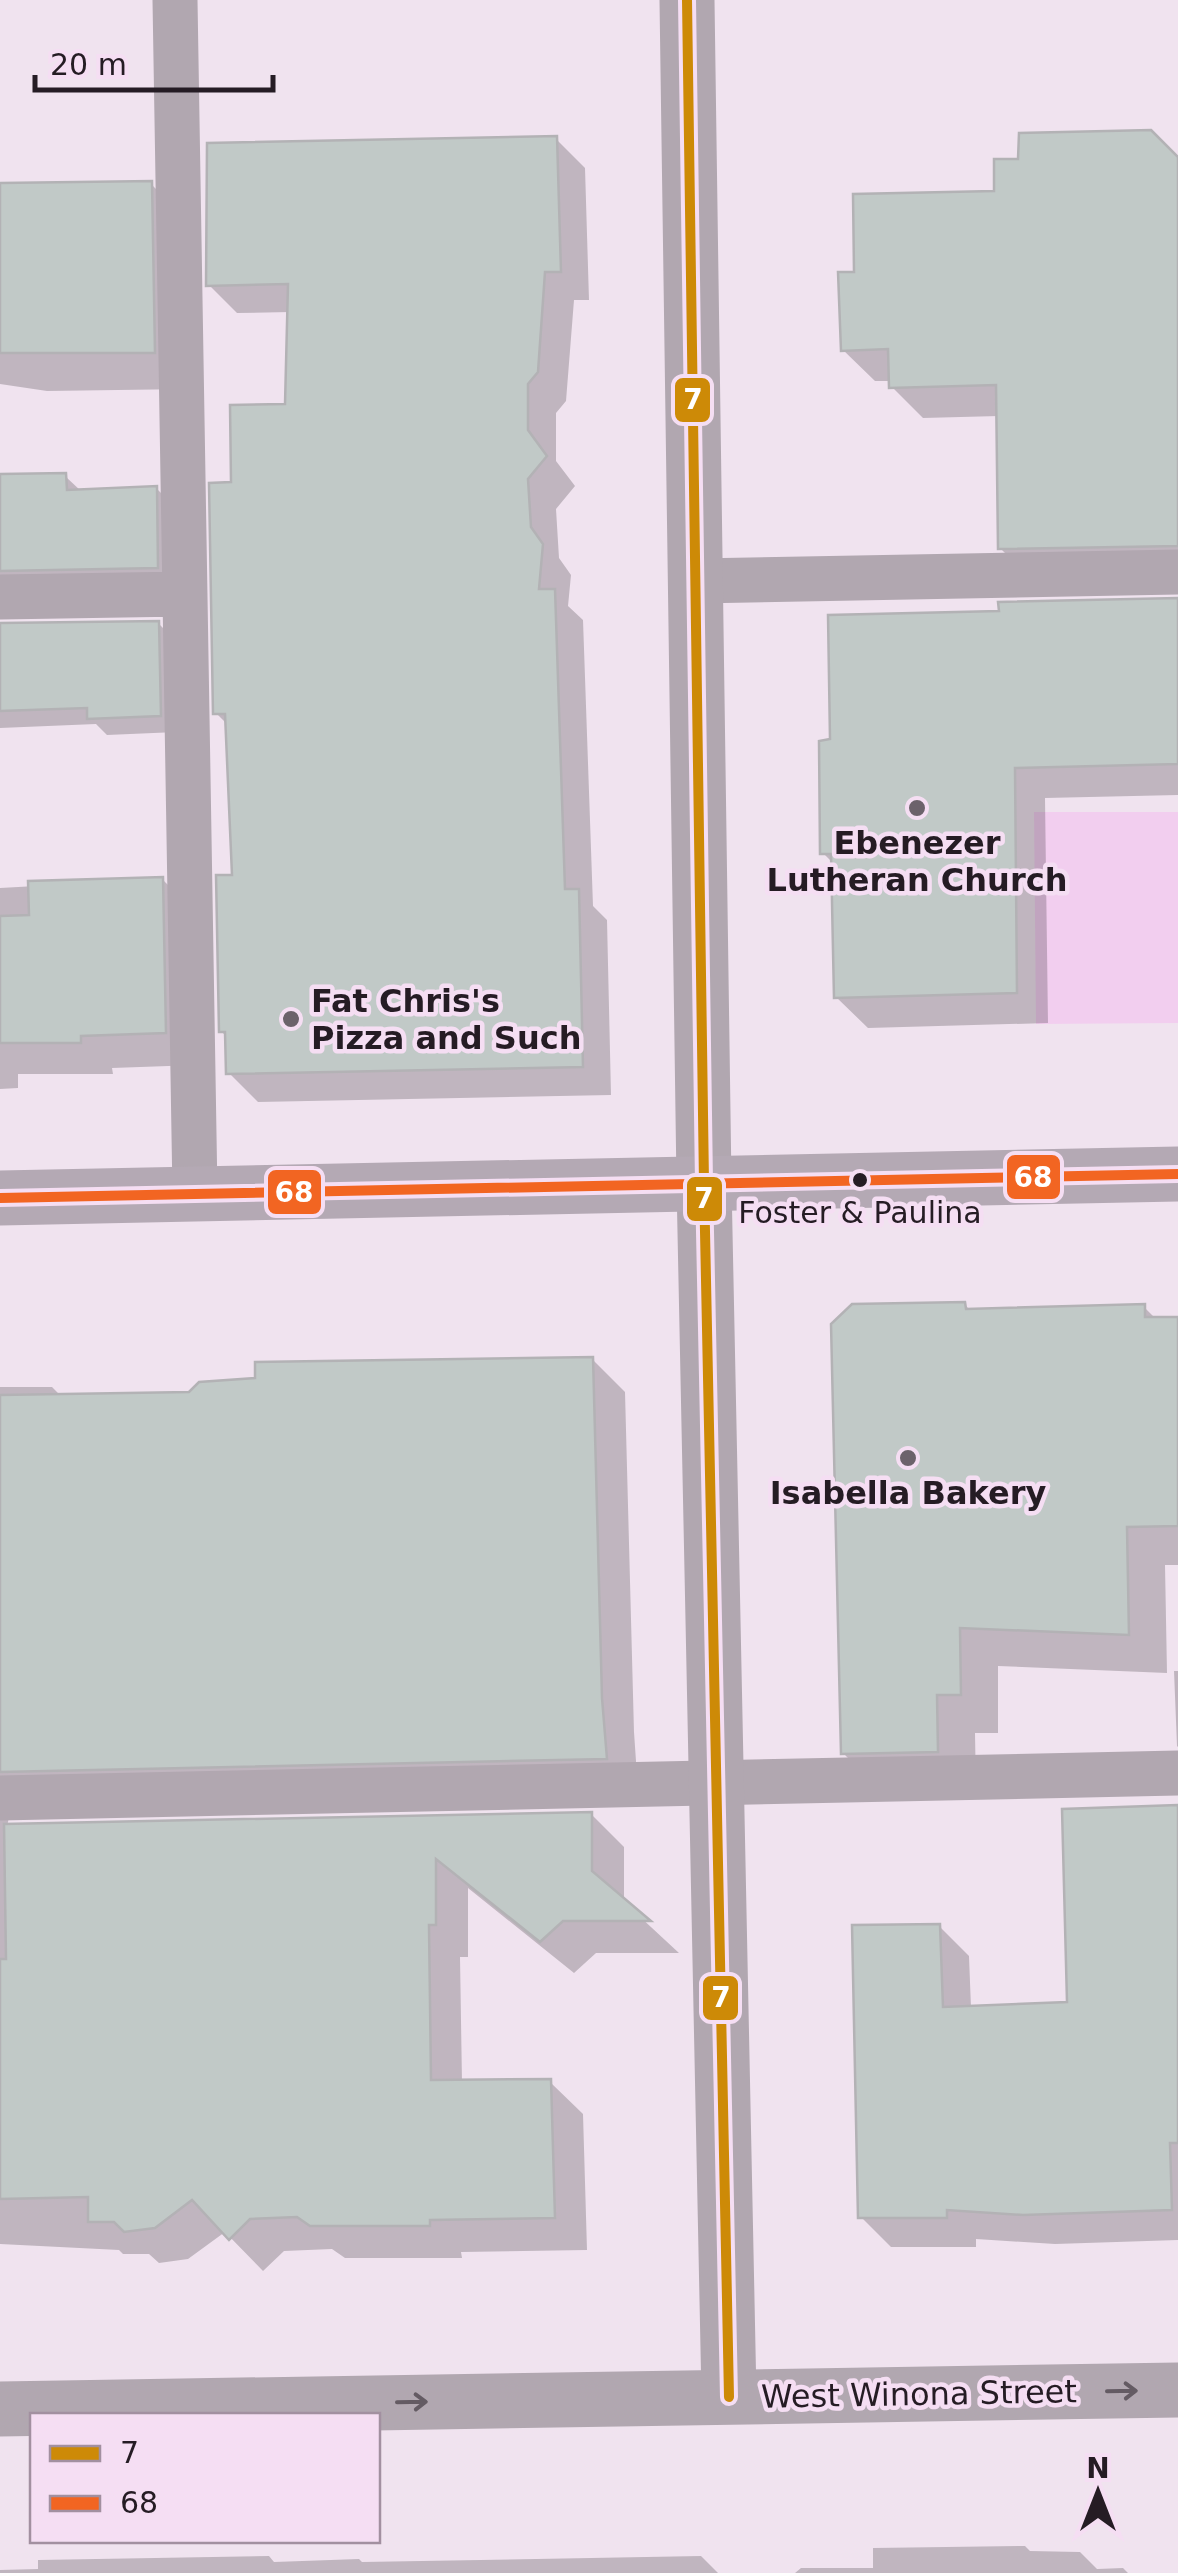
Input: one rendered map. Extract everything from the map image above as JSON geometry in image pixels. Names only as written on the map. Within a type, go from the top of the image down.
[{"type":"main road","points":[[0,1198],[1178,1174]]},
{"type":"street","points":[[687,0],[704,1183],[729,2397]]},
{"type":"street","name":"West Winona Street","points":[[0,2409],[1178,2390]]},
{"type":"lane","points":[[175,0],[195,1194]]},
{"type":"lane","points":[[696,581],[1178,572]]},
{"type":"lane","points":[[0,596],[185,594]]},
{"type":"lane","points":[[0,1798],[1178,1773]]},
{"type":"shaded area","points":[[1034,812],[1178,812],[1178,1023],[1036,1024]]},
{"type":"building","points":[[1151,130],[1178,157],[1178,546],[998,549],[996,385],[889,388],[888,349],[841,351],[838,272],[854,272],[853,194],[994,191],[994,159],[1018,159],[1019,133]]},
{"type":"building","points":[[557,136],[561,272],[545,272],[538,372],[528,384],[528,430],[547,456],[528,479],[531,527],[543,544],[539,589],[555,589],[565,889],[579,889],[583,1067],[226,1074],[225,1032],[219,1032],[216,875],[232,875],[225,714],[213,714],[209,483],[231,482],[230,405],[285,404],[288,284],[206,286],[207,143]]},
{"type":"building","points":[[152,181],[155,353],[0,353],[0,183]]},
{"type":"building","points":[[66,473],[67,490],[157,486],[158,568],[0,571],[0,474]]},
{"type":"building","name":"Ebenezer Lutheran Church","points":[[1178,598],[1178,764],[1015,768],[1017,993],[834,998],[831,854],[820,854],[819,741],[830,739],[828,615],[999,611],[998,602]]},
{"type":"building","points":[[159,621],[161,716],[87,719],[87,708],[0,711],[0,623]]},
{"type":"building","points":[[163,877],[166,1033],[81,1036],[81,1043],[0,1043],[0,916],[29,915],[28,881]]},
{"type":"building","points":[[965,1302],[966,1309],[1145,1304],[1145,1317],[1178,1317],[1178,1526],[1127,1527],[1129,1635],[960,1628],[961,1695],[937,1695],[938,1752],[841,1754],[831,1324],[852,1304]]},
{"type":"building","points":[[593,1357],[607,1759],[0,1772],[0,1395],[189,1392],[199,1382],[255,1378],[255,1362]]},
{"type":"building","points":[[1178,1805],[1178,2143],[1170,2143],[1172,2210],[1023,2215],[947,2210],[947,2218],[858,2218],[852,1925],[940,1924],[943,2007],[1067,2002],[1062,1809]]},
{"type":"building","points":[[592,1812],[592,1871],[651,1921],[563,1921],[540,1942],[436,1859],[436,1925],[429,1925],[431,2080],[551,2079],[555,2218],[430,2220],[430,2226],[310,2226],[297,2217],[250,2219],[229,2240],[192,2200],[155,2228],[124,2232],[114,2222],[88,2222],[88,2197],[0,2199],[0,1959],[6,1959],[4,1824]]},
{"type":"transit line","name":"7","points":[[687,0],[704,1183],[729,2397]]},
{"type":"transit line","name":"68","points":[[0,1198],[1178,1174]]},
{"type":"place","name":"Ebenezer Lutheran Church","points":[[917,808]]},
{"type":"place","name":"Fat Chris's Pizza and Such","points":[[291,1019]]},
{"type":"place","name":"Foster & Paulina","points":[[860,1180]]},
{"type":"place","name":"Isabella Bakery","points":[[908,1458]]}]
